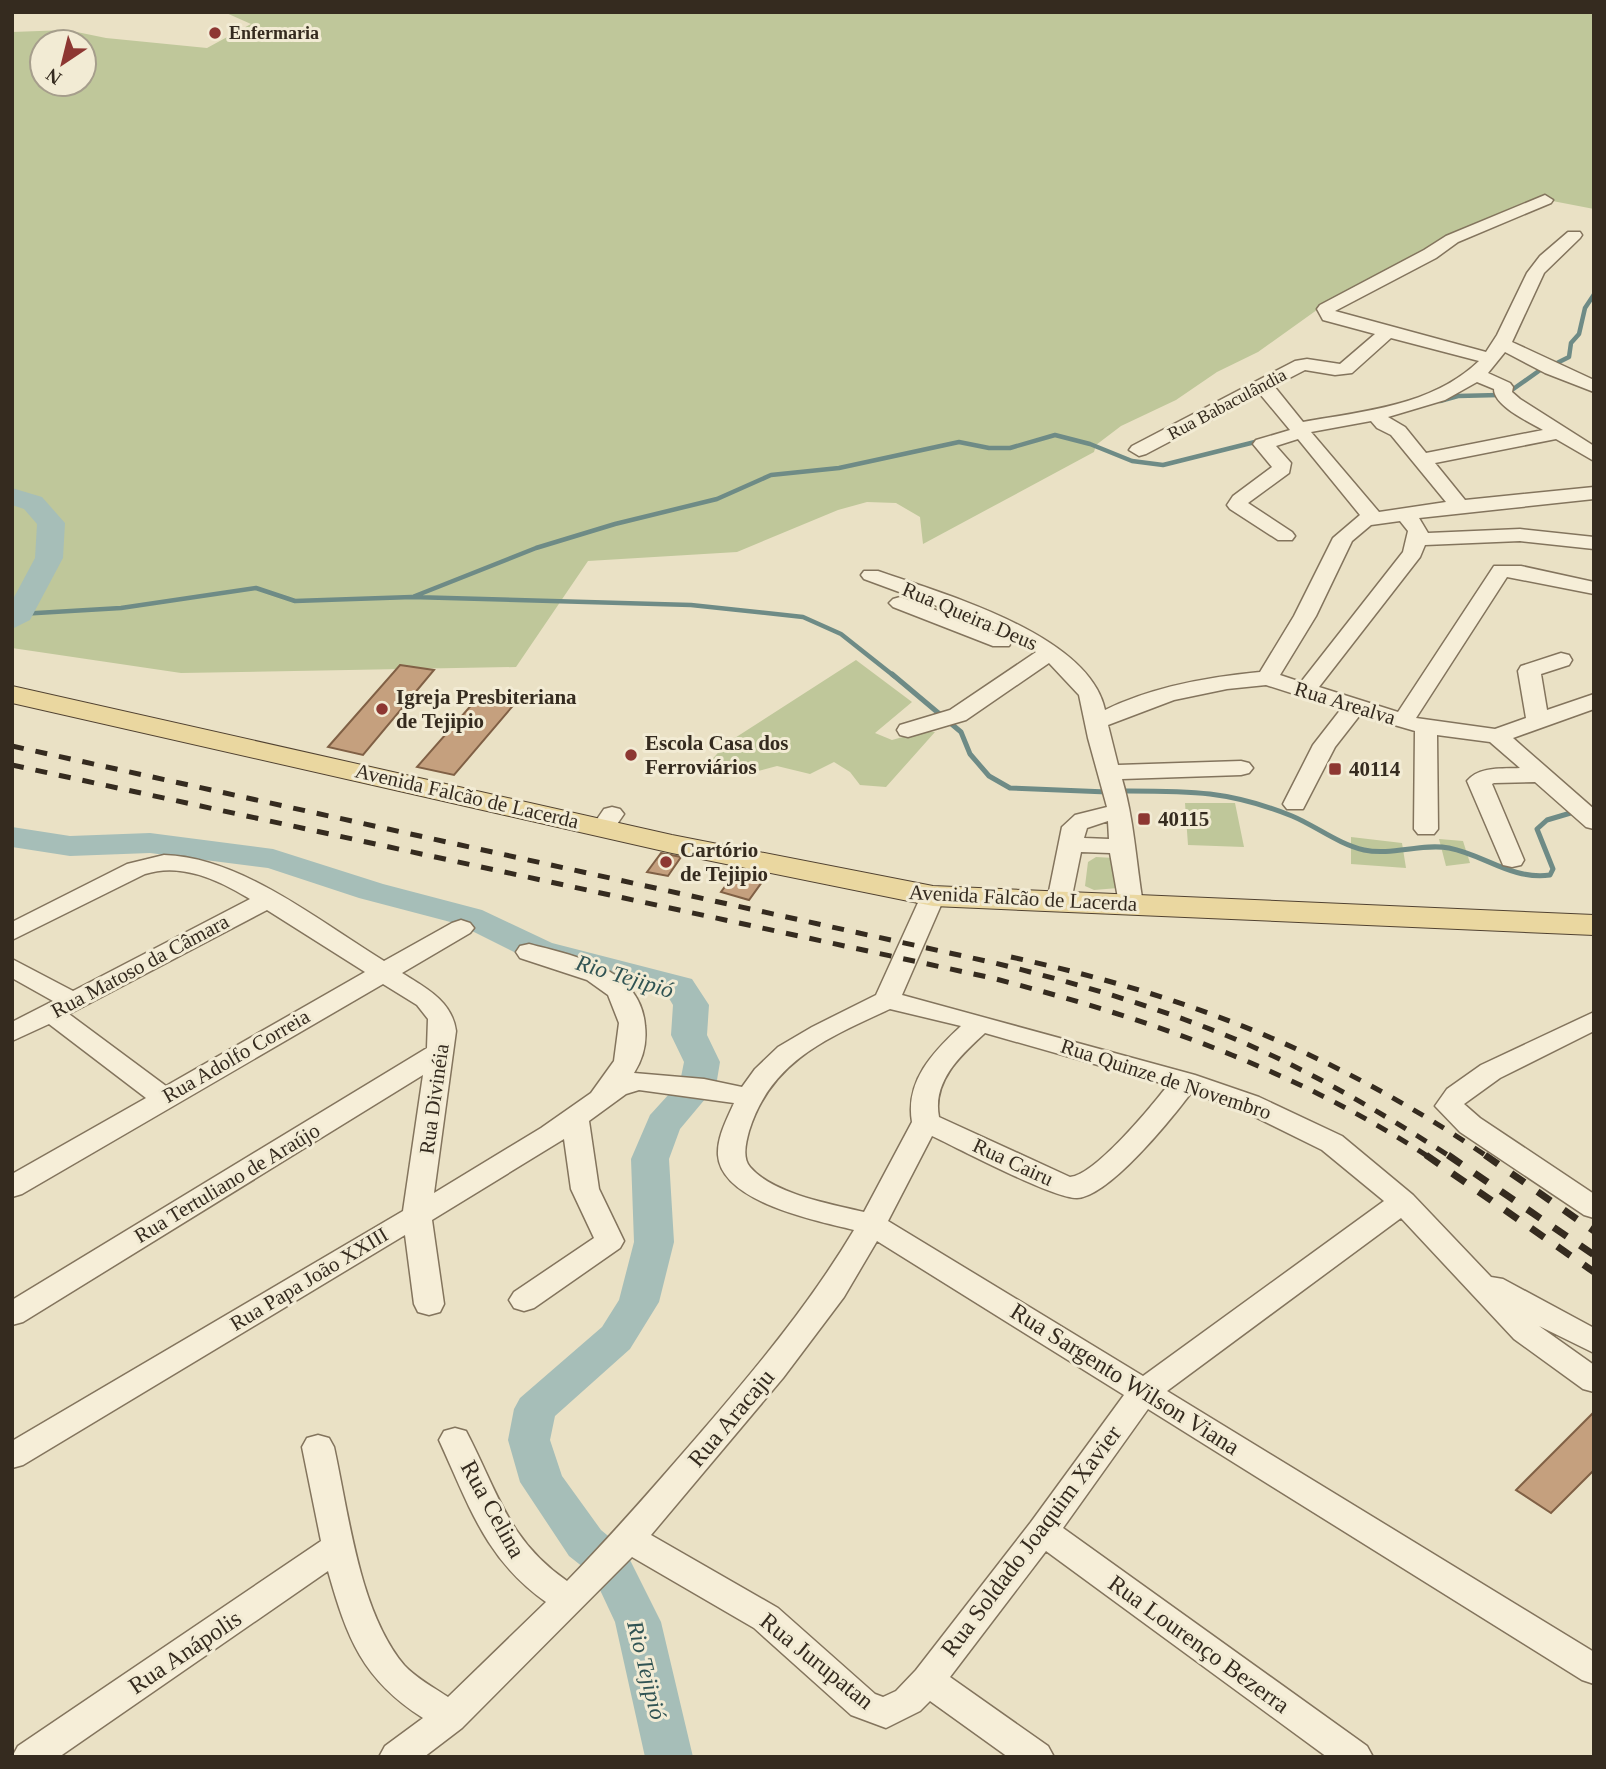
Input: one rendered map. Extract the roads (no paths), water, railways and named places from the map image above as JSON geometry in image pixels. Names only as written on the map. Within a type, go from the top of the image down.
[{"type":"main road","name":"Avenida Falcão de Lacerda","points":[[12,694],[608,821],[933,896],[1594,925]]},
{"type":"street","points":[[1545,200],[1452,239],[1430,254],[1326,309],[1329,316],[1386,333],[1496,351],[1594,387]]},
{"type":"street","points":[[1286,536],[1237,505],[1282,469],[1281,463],[1263,444],[1301,430],[1428,401],[1447,394],[1477,375],[1496,351],[1543,263],[1574,235]]},
{"type":"street","name":"Rua Babaculândia","points":[[1139,450],[1304,364],[1342,370],[1386,333]]},
{"type":"street","points":[[1477,375],[1504,387],[1504,396],[1594,455]]},
{"type":"street","points":[[1263,385],[1373,518]]},
{"type":"street","points":[[1378,417],[1384,424],[1398,431],[1460,506]]},
{"type":"street","points":[[1421,460],[1558,433]]},
{"type":"street","points":[[1267,678],[1304,617],[1343,538],[1355,526],[1373,518],[1405,513],[1594,493]]},
{"type":"street","points":[[1305,691],[1413,553],[1418,531],[1405,513]]},
{"type":"street","points":[[1418,539],[1520,535],[1594,543]]},
{"type":"street","points":[[1403,721],[1451,644],[1476,611],[1498,572],[1504,569],[1594,588]]},
{"type":"street","name":"Rua Queira Deus","points":[[868,582],[1053,658],[1090,693],[1115,794],[1131,904]]},
{"type":"street","points":[[908,730],[941,719],[1053,658]]},
{"type":"street","points":[[1538,721],[1529,671],[1561,660]]},
{"type":"street","name":"Rua Arealva","points":[[1097,722],[1122,710],[1169,694],[1227,682],[1267,678],[1426,727],[1497,736],[1594,701]]},
{"type":"street","points":[[1295,804],[1324,745],[1354,707]]},
{"type":"street","points":[[1426,727],[1426,829]]},
{"type":"street","points":[[1497,736],[1586,814]]},
{"type":"street","points":[[1059,901],[1074,827],[1115,794],[1241,768]]},
{"type":"street","points":[[1511,860],[1479,781],[1491,776],[1539,775]]},
{"type":"street","points":[[1071,845],[1121,846]]},
{"type":"street","name":"Rua Divinéia","points":[[12,932],[136,869],[161,861],[191,865],[226,877],[268,900],[426,999],[436,1009],[443,1031],[418,1215],[429,1304]]},
{"type":"street","points":[[887,1000],[933,896]]},
{"type":"street","name":"Rua Matoso da Câmara","points":[[12,1034],[268,900]]},
{"type":"street","name":"Rua Adolfo Correia","points":[[12,1187],[382,971],[461,928]]},
{"type":"street","name":"Rua Papa João XXIII","points":[[12,1456],[518,1157],[602,1095],[627,1064],[631,1045],[629,1004],[615,987],[598,975],[529,952]]},
{"type":"street","points":[[12,967],[164,1098]]},
{"type":"street","name":"Rua Quinze de Novembro","points":[[887,1000],[937,1011],[1185,1081],[1249,1103],[1332,1143],[1403,1202],[1525,1331],[1594,1381]]},
{"type":"street","name":"Rua Sargento Wilson Viana","points":[[887,1000],[824,1032],[765,1072],[749,1097],[731,1144],[732,1161],[742,1176],[764,1191],[810,1208],[872,1224],[1594,1670]]},
{"type":"street","points":[[1594,1020],[1477,1079],[1455,1094],[1449,1106],[1470,1125],[1594,1208]]},
{"type":"street","name":"Rua Aracaju","points":[[397,1757],[450,1717],[571,1599],[627,1540],[811,1322],[872,1224],[926,1122],[922,1109],[927,1084],[955,1047],[980,1023]]},
{"type":"street","name":"Rua Tertuliano de Araújo","points":[[12,1314],[441,1052]]},
{"type":"street","name":"Rua Papa João XXIII","points":[[602,1095],[638,1081],[704,1087],[749,1097]]},
{"type":"street","name":"Rua Cairu","points":[[926,1122],[1063,1185],[1077,1188],[1101,1171],[1149,1128],[1185,1081]]},
{"type":"street","points":[[524,1300],[610,1241],[585,1189],[575,1116]]},
{"type":"street","name":"Rua Soldado Joaquim Xavier","points":[[928,1680],[1043,1531],[1144,1392],[1403,1202]]},
{"type":"street","points":[[1474,1277],[1594,1342]]},
{"type":"street","name":"Rua Celina","points":[[456,1440],[489,1513],[509,1546],[523,1564],[571,1599]]},
{"type":"street","points":[[318,1447],[358,1617],[371,1649],[395,1678],[450,1717]]},
{"type":"street","name":"Rua Lourenço Bezerra","points":[[1043,1531],[1355,1757]]},
{"type":"street","name":"Rua Jurupatan","points":[[627,1540],[766,1618],[846,1691],[873,1710],[886,1713],[897,1709],[928,1680]]},
{"type":"street","name":"Rua Anápolis","points":[[30,1757],[340,1546]]},
{"type":"street","points":[[928,1680],[1036,1757]]},
{"type":"waterway","points":[[1593,298],[1594,291]]},
{"type":"waterway","points":[[1553,365],[1569,357],[1571,343],[1579,334],[1585,308],[1593,296]]},
{"type":"waterway","points":[[1509,392],[1543,368]]},
{"type":"waterway","points":[[1440,401],[1458,396],[1499,395]]},
{"type":"waterway","points":[[415,596],[536,548],[615,524],[717,499],[771,475],[839,468],[959,442],[989,448],[1010,448],[1055,435],[1090,444],[1132,461],[1163,465],[1259,441]]},
{"type":"waterway","name":"Rio Tejipió","points":[[12,496],[33,503],[51,523],[49,558],[20,614],[12,620]]},
{"type":"waterway","points":[[20,614],[121,608],[256,588],[295,601],[412,597],[691,605],[803,617],[841,634],[894,676]]},
{"type":"waterway","points":[[892,674],[961,732],[970,754],[989,776],[1010,788],[1107,792]]},
{"type":"waterway","points":[[1120,791],[1187,792],[1247,801],[1292,816],[1345,844],[1364,850],[1385,852],[1428,847],[1449,848],[1510,870],[1536,876],[1550,875],[1553,869],[1537,829],[1547,820],[1574,812]]},
{"type":"waterway","name":"Rio Tejipió","points":[[12,837],[70,846],[150,843],[273,859],[371,891],[470,917],[540,951],[680,987],[691,1005],[689,1035],[702,1062],[698,1086],[663,1124],[650,1159],[654,1242],[639,1302],[616,1338],[535,1409],[529,1440],[542,1482],[585,1543],[609,1563],[638,1622],[669,1757]]},
{"type":"railway","points":[[12,746],[995,963],[1086,987],[1176,1016],[1263,1051],[1346,1094],[1450,1156]]},
{"type":"railway","points":[[12,765],[992,978],[1050,994],[1163,1029],[1272,1072],[1378,1126],[1428,1156]]},
{"type":"railway","points":[[1011,957],[1140,990],[1260,1033],[1375,1088],[1486,1156]]},
{"type":"railway","points":[[1428,1156],[1594,1272]]},
{"type":"railway","points":[[1450,1156],[1594,1255]]},
{"type":"railway","points":[[1486,1156],[1594,1231]]},
{"type":"place","name":"Enfermaria","points":[[215,33]]},
{"type":"place","name":"Igreja Presbiteriana de Tejipio","points":[[382,709]]},
{"type":"place","name":"Escola Casa dos Ferroviários","points":[[631,755]]},
{"type":"place","name":"40114","points":[[1335,769]]},
{"type":"place","name":"40115","points":[[1144,819]]},
{"type":"place","name":"Cartório de Tejipio","points":[[666,862]]}]
